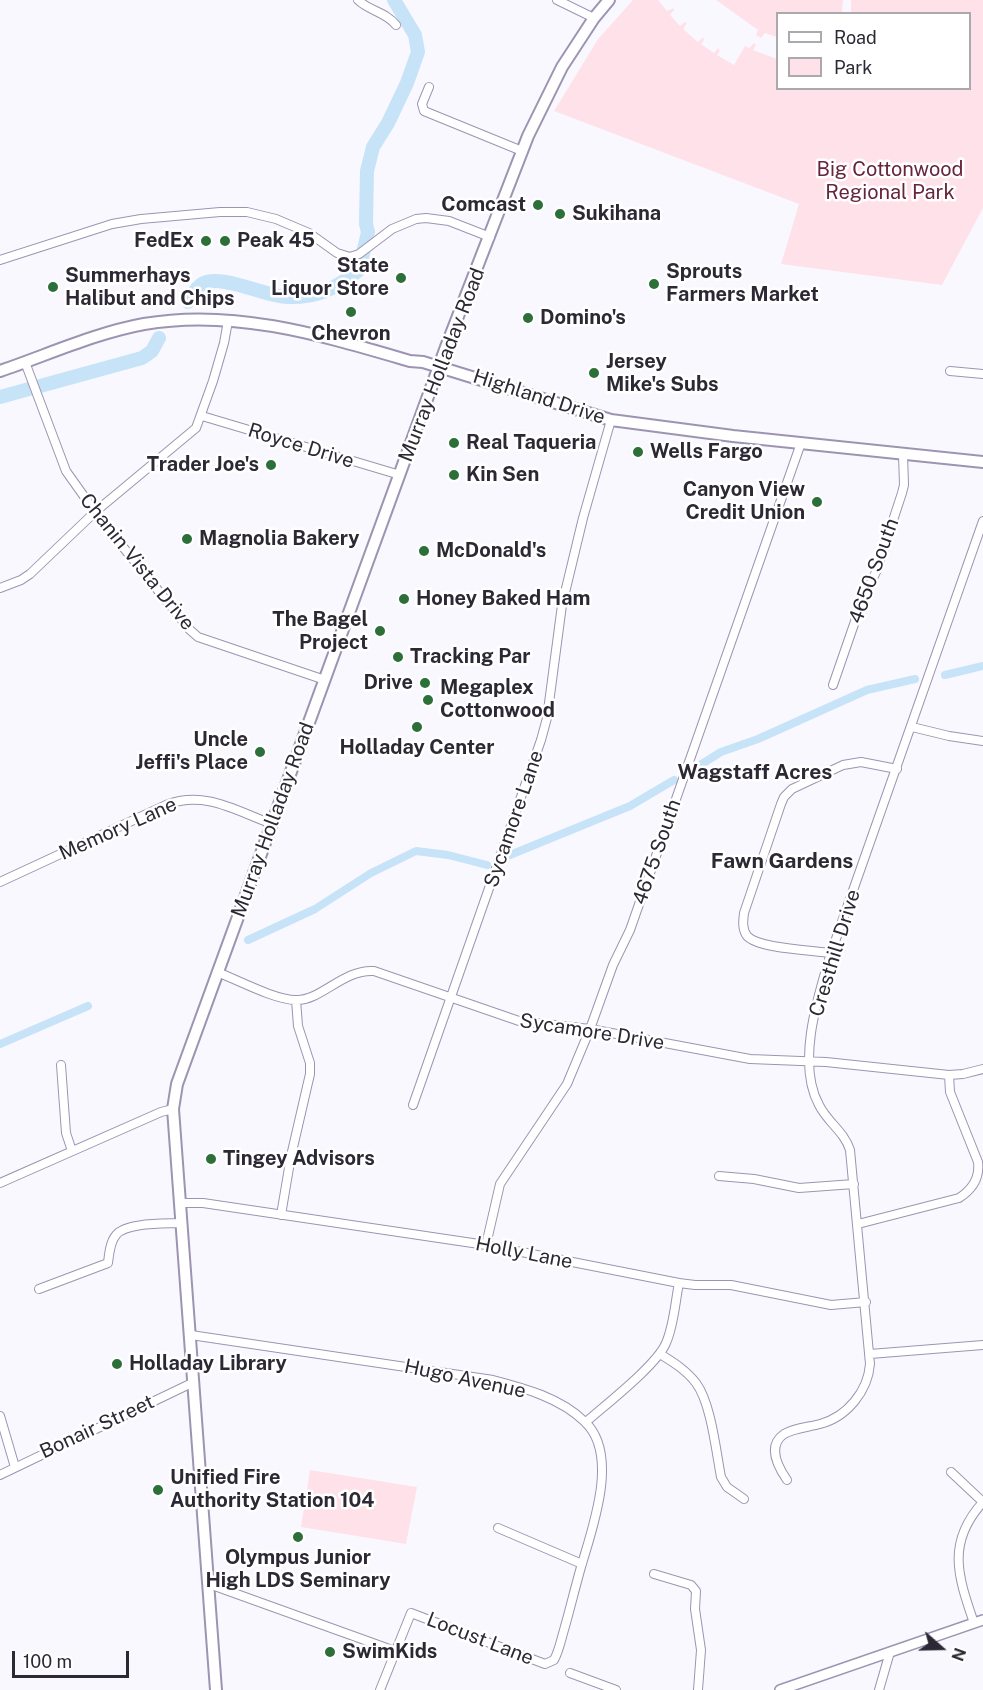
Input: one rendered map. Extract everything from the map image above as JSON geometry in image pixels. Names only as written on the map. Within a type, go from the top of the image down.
[{"type":"main road","name":"Murray Holladay Road","points":[[216,1690],[173,1109],[178,1079],[440,367],[522,151],[562,67],[594,18],[609,0]]},
{"type":"main road","name":"Highland Drive","points":[[0,371],[100,336],[145,324],[178,320],[228,321],[298,330],[410,361],[423,362],[611,420],[983,462]]},
{"type":"street","points":[[358,0],[370,10],[389,18],[396,25]]},
{"type":"street","points":[[557,0],[594,18]]},
{"type":"street","points":[[429,87],[422,104],[424,111],[522,151]]},
{"type":"street","points":[[0,260],[112,224],[220,212],[247,212],[261,215],[309,233],[337,253],[350,257],[359,254],[392,229],[426,218],[449,221],[490,237]]},
{"type":"street","points":[[0,588],[30,574],[95,512],[192,432],[202,416],[224,343],[228,321]]},
{"type":"street","name":"Chanin Vista Drive","points":[[25,362],[66,471],[95,512],[190,630],[198,637],[325,680]]},
{"type":"street","points":[[950,371],[983,374]]},
{"type":"street","name":"Royce Drive","points":[[202,416],[400,475]]},
{"type":"street","name":"Sycamore Lane","points":[[413,1105],[542,740],[562,605],[580,529],[611,420]]},
{"type":"street","name":"4675 South","points":[[486,1245],[500,1184],[565,1089],[613,965],[630,930],[801,443]]},
{"type":"street","name":"4650 South","points":[[833,686],[861,604],[876,572],[902,493],[903,454]]},
{"type":"street","name":"Cresthill Drive","points":[[787,1480],[778,1467],[776,1458],[779,1440],[789,1432],[830,1421],[850,1407],[867,1381],[870,1354],[850,1150],[847,1140],[819,1107],[812,1089],[810,1061],[816,1005],[831,952],[983,521]]},
{"type":"street","points":[[912,727],[983,741]]},
{"type":"street","points":[[831,952],[760,944],[747,935],[743,928],[744,913],[781,804],[792,789],[843,765],[861,762],[897,769]]},
{"type":"street","name":"Memory Lane","points":[[0,882],[166,805],[185,799],[211,801],[272,824]]},
{"type":"street","name":"Sycamore Drive","points":[[296,1000],[309,997],[352,975],[369,971],[396,978],[515,1020],[590,1029],[742,1058],[810,1061],[949,1075],[963,1074],[983,1068]]},
{"type":"street","points":[[218,972],[263,991],[296,1000],[298,1026],[311,1069],[289,1165],[281,1215]]},
{"type":"street","points":[[61,1065],[66,1133],[72,1151]]},
{"type":"street","points":[[858,1224],[959,1198],[974,1185],[979,1172],[978,1162],[950,1092],[949,1075]]},
{"type":"street","points":[[0,1183],[173,1109]]},
{"type":"street","points":[[719,1176],[754,1179],[799,1188],[854,1184]]},
{"type":"street","name":"Holly Lane","points":[[181,1203],[203,1203],[486,1245],[679,1283],[731,1285],[826,1304],[866,1302]]},
{"type":"street","points":[[39,1289],[108,1263],[113,1239],[123,1229],[182,1223]]},
{"type":"street","points":[[498,1528],[582,1564],[596,1516],[602,1484],[599,1449],[586,1422],[660,1354],[666,1345],[679,1283]]},
{"type":"street","name":"Hugo Avenue","points":[[191,1335],[493,1380],[546,1397],[586,1422]]},
{"type":"street","points":[[870,1354],[983,1345]]},
{"type":"street","points":[[660,1354],[678,1365],[697,1384],[703,1396],[722,1477],[727,1486],[744,1499]]},
{"type":"street","name":"Bonair Street","points":[[0,1475],[194,1382]]},
{"type":"street","points":[[0,1416],[15,1467]]},
{"type":"street","points":[[780,1690],[978,1622],[959,1576],[958,1550],[967,1522],[983,1502],[951,1472]]},
{"type":"street","name":"Locust Lane","points":[[395,1651],[411,1613],[549,1664],[556,1656],[582,1564]]},
{"type":"street","points":[[654,1574],[691,1585],[696,1591],[695,1609],[701,1650],[698,1690]]},
{"type":"street","points":[[209,1584],[395,1651],[380,1690]]},
{"type":"street","points":[[879,1690],[890,1652]]},
{"type":"street","points":[[570,1673],[616,1690]]},
{"type":"green space","name":"Big Cottonwood Regional Park","points":[[633,0],[658,0],[667,11],[674,8],[670,15],[680,26],[687,23],[683,29],[698,42],[703,37],[701,44],[714,53],[718,48],[720,51],[717,55],[734,65],[745,46],[749,48],[754,43],[756,45],[753,50],[776,59],[776,90],[971,90],[971,12],[851,12],[851,0],[983,0],[983,208],[942,285],[781,264],[799,204],[554,111],[598,39]]},
{"type":"green space","points":[[716,0],[843,0],[842,12],[776,12],[776,37],[765,33],[761,38],[756,35],[758,30]]},
{"type":"green space","points":[[310,1470],[417,1487],[406,1544],[301,1527]]},
{"type":"waterway","points":[[188,302],[197,288],[210,281],[231,283],[278,296],[298,297],[326,291],[359,270],[368,232],[366,224],[367,171],[373,147],[388,123],[407,83],[418,52],[415,35],[394,0]]},
{"type":"waterway","points":[[0,397],[142,358],[152,351],[159,338]]},
{"type":"waterway","points":[[945,675],[983,666]]},
{"type":"waterway","points":[[697,767],[721,752],[758,739],[867,690],[915,679]]},
{"type":"waterway","points":[[505,857],[630,806],[674,780]]},
{"type":"waterway","points":[[248,940],[315,909],[371,873],[416,851],[448,855],[487,865]]},
{"type":"waterway","points":[[0,1044],[88,1006]]},
{"type":"place","name":"Comcast","points":[[538,205]]},
{"type":"place","name":"Sukihana","points":[[560,214]]},
{"type":"place","name":"FedEx","points":[[206,241]]},
{"type":"place","name":"Peak 45","points":[[225,241]]},
{"type":"place","name":"State Liquor Store","points":[[401,278]]},
{"type":"place","name":"Sprouts Farmers Market","points":[[654,284]]},
{"type":"place","name":"Summerhays Halibut and Chips","points":[[53,287]]},
{"type":"place","name":"Chevron","points":[[351,312]]},
{"type":"place","name":"Domino's","points":[[528,318]]},
{"type":"place","name":"Jersey Mike's Subs","points":[[594,373]]},
{"type":"place","name":"Real Taqueria","points":[[454,443]]},
{"type":"place","name":"Wells Fargo","points":[[638,452]]},
{"type":"place","name":"Trader Joe's","points":[[271,465]]},
{"type":"place","name":"Kin Sen","points":[[454,475]]},
{"type":"place","name":"Canyon View Credit Union","points":[[817,502]]},
{"type":"place","name":"Magnolia Bakery","points":[[187,539]]},
{"type":"place","name":"McDonald's","points":[[424,551]]},
{"type":"place","name":"Honey Baked Ham","points":[[404,599]]},
{"type":"place","name":"The Bagel Project","points":[[380,631]]},
{"type":"place","name":"Tracking Par","points":[[398,657]]},
{"type":"place","name":"Drive","points":[[425,683]]},
{"type":"place","name":"Megaplex Cottonwood","points":[[428,700]]},
{"type":"place","name":"Holladay Center","points":[[417,727]]},
{"type":"place","name":"Uncle Jeffi's Place","points":[[260,752]]},
{"type":"place","name":"Tingey Advisors","points":[[211,1159]]},
{"type":"place","name":"Holladay Library","points":[[117,1364]]},
{"type":"place","name":"Unified Fire Authority Station 104","points":[[158,1490]]},
{"type":"place","name":"Olympus Junior High LDS Seminary","points":[[298,1537]]},
{"type":"place","name":"SwimKids","points":[[330,1652]]},
{"type":"district","name":"Wagstaff Acres","points":[[755,773]]},
{"type":"district","name":"Fawn Gardens","points":[[782,862]]}]
